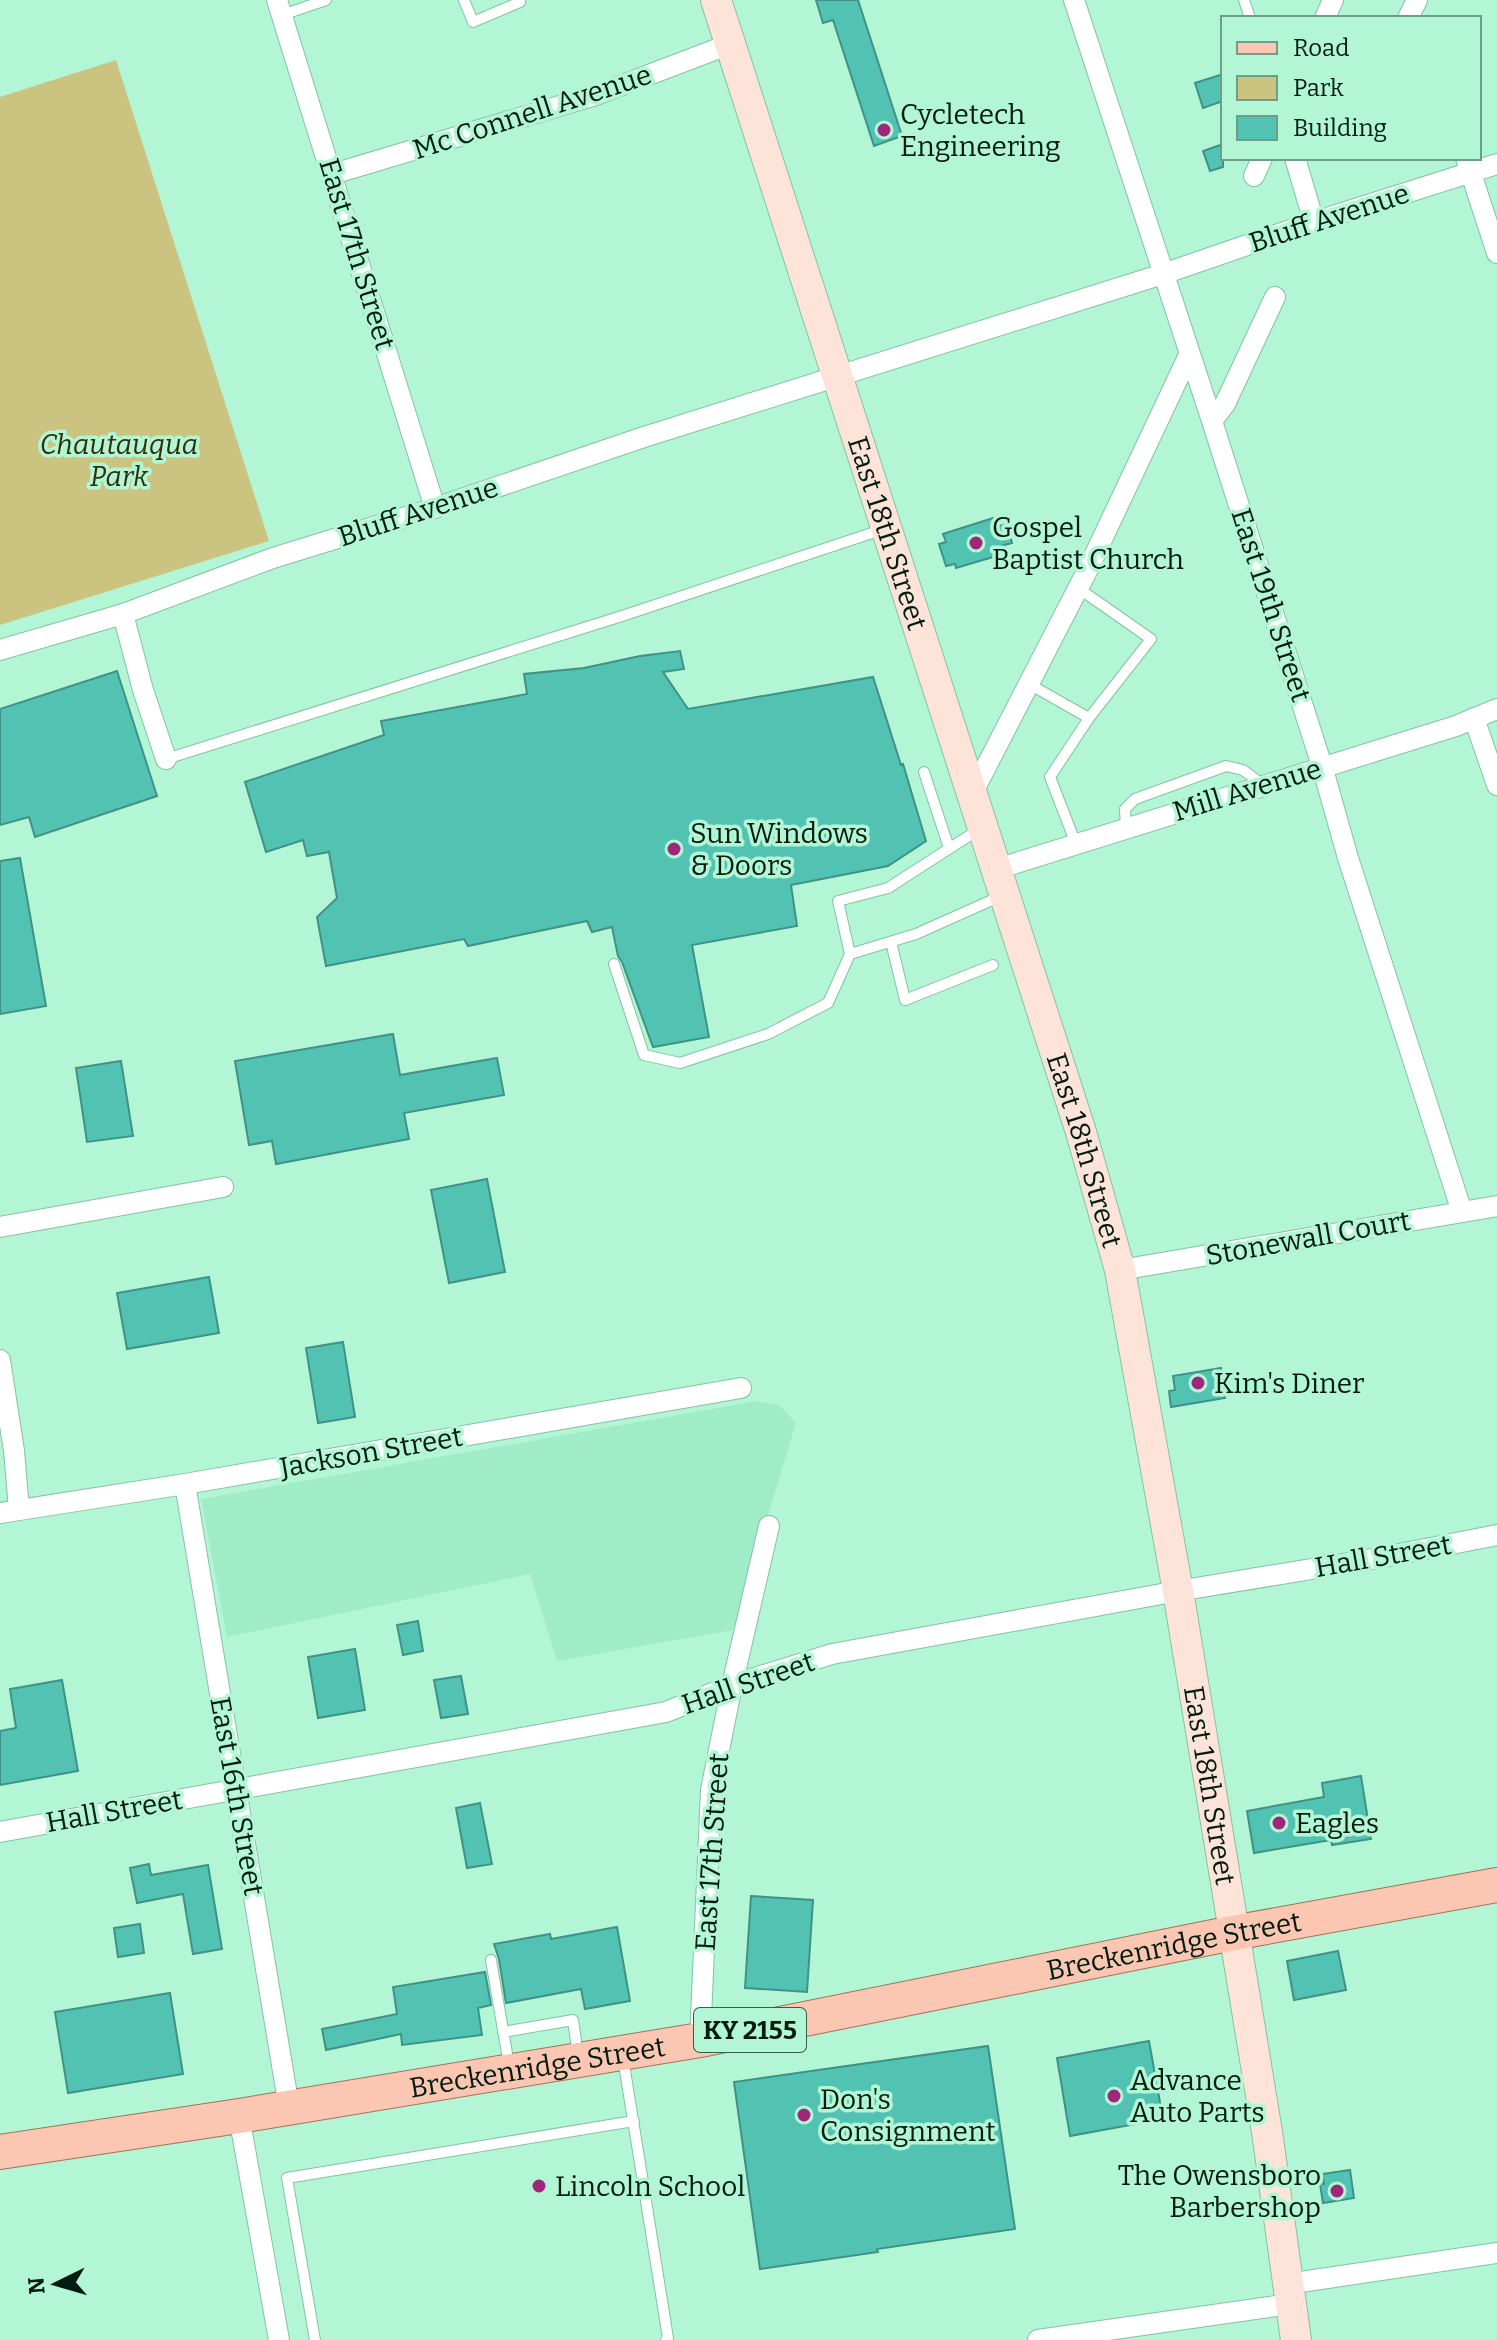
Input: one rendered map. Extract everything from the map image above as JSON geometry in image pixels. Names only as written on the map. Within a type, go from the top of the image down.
[{"type":"main road","name":"Breckenridge Street","points":[[0,2152],[700,2040],[1233,1933],[1497,1885]]},
{"type":"street","name":"East 18th Street","points":[[716,0],[1081,1132],[1120,1270],[1178,1591],[1267,2132],[1296,2340]]},
{"type":"street","name":"East 19th Street","points":[[1074,0],[1212,421],[1462,1212]]},
{"type":"street","name":"East 17th Street","points":[[280,8],[435,508]]},
{"type":"street","name":"Mc Connell Avenue","points":[[333,174],[596,95],[730,44]]},
{"type":"street","points":[[1296,160],[1314,222]]},
{"type":"street","name":"Bluff Avenue","points":[[0,650],[123,614],[273,558],[435,508],[644,437],[1163,274],[1469,165],[1497,164]]},
{"type":"street","points":[[1469,165],[1497,253]]},
{"type":"street","points":[[1212,421],[1225,404],[1275,297]]},
{"type":"street","points":[[972,794],[1078,588],[1189,355]]},
{"type":"street","points":[[123,614],[143,690],[166,759]]},
{"type":"street","name":"Mill Avenue","points":[[1001,881],[1076,844],[1456,726],[1497,709]]},
{"type":"street","points":[[1474,718],[1497,785]]},
{"type":"street","points":[[0,1227],[223,1187]]},
{"type":"street","name":"Stonewall Court","points":[[1120,1270],[1497,1206]]},
{"type":"street","points":[[0,1360],[14,1451],[9,1511]]},
{"type":"street","name":"Jackson Street","points":[[9,1511],[185,1484],[741,1388]]},
{"type":"street","name":"East 16th Street","points":[[185,1484],[289,2107]]},
{"type":"street","name":"East 17th Street","points":[[700,2040],[711,1790],[769,1526]]},
{"type":"street","name":"Hall Street","points":[[0,1832],[666,1712],[732,1685],[832,1654],[1497,1535]]},
{"type":"street","points":[[239,2116],[279,2340]]},
{"type":"street","points":[[1038,2340],[1497,2253]]},
{"type":"lane","points":[[280,8],[326,0]]},
{"type":"lane","points":[[464,0],[473,22],[519,0]]},
{"type":"lane","points":[[166,759],[622,616],[886,528]]},
{"type":"lane","points":[[1076,844],[1050,777],[1089,718],[1151,639],[1078,588]]},
{"type":"lane","points":[[1029,684],[1089,718]]},
{"type":"lane","points":[[1126,828],[1125,809],[1135,799],[1226,766],[1243,770],[1263,785]]},
{"type":"lane","points":[[924,772],[949,848]]},
{"type":"lane","points":[[614,964],[644,1055],[680,1063],[768,1034],[828,1003],[850,954],[838,901],[888,888],[983,826]]},
{"type":"lane","points":[[850,954],[916,934],[1001,881]]},
{"type":"lane","points":[[891,942],[905,1000],[993,965]]},
{"type":"lane","points":[[491,1960],[510,2071]]},
{"type":"lane","points":[[503,2032],[573,2020],[579,2060]]},
{"type":"lane","points":[[622,2053],[666,2340]]},
{"type":"lane","points":[[315,2340],[287,2178],[634,2121]]},
{"type":"shaded area","points":[[757,1401],[779,1405],[796,1423],[733,1630],[557,1661],[530,1574],[227,1637],[201,1499]]},
{"type":"green space","name":"Chautauqua Park","points":[[116,60],[269,541],[0,625],[0,97]]},
{"type":"building","points":[[816,0],[858,0],[902,136],[874,146],[833,20],[823,23]]},
{"type":"building","points":[[1221,75],[1221,102],[1203,108],[1195,83]]},
{"type":"building","points":[[1221,145],[1223,167],[1210,171],[1203,151]]},
{"type":"building","name":"Gospel Baptist Church","points":[[993,518],[996,527],[1007,524],[1012,543],[1001,546],[1003,554],[956,568],[955,564],[946,566],[939,544],[946,542],[943,534]]},
{"type":"building","name":"Sun Windows & Doors","points":[[680,651],[684,669],[663,672],[688,709],[873,677],[926,841],[888,866],[791,885],[797,926],[692,945],[709,1037],[653,1047],[618,956],[612,927],[592,932],[587,921],[468,946],[464,939],[326,966],[317,917],[337,898],[329,852],[307,856],[303,840],[266,852],[245,782],[384,735],[381,721],[527,694],[524,674],[584,668]]},
{"type":"building","points":[[117,671],[157,796],[35,837],[29,817],[0,825],[0,709]]},
{"type":"building","points":[[20,858],[46,1006],[0,1014],[0,861]]},
{"type":"building","points":[[393,1034],[400,1075],[497,1058],[504,1095],[404,1113],[409,1139],[276,1164],[272,1141],[249,1145],[235,1061]]},
{"type":"building","points":[[121,1061],[133,1136],[87,1142],[76,1068]]},
{"type":"building","points":[[487,1179],[505,1272],[449,1283],[431,1190]]},
{"type":"building","points":[[209,1277],[219,1333],[127,1349],[117,1293]]},
{"type":"building","points":[[343,1342],[355,1417],[318,1423],[306,1348]]},
{"type":"building","name":"Kim's Diner","points":[[1221,1368],[1225,1398],[1171,1407],[1169,1391],[1175,1390],[1173,1376]]},
{"type":"building","points":[[418,1621],[423,1651],[403,1655],[397,1625]]},
{"type":"building","points":[[355,1649],[365,1710],[318,1718],[308,1657]]},
{"type":"building","points":[[461,1676],[468,1714],[441,1718],[434,1680]]},
{"type":"building","points":[[62,1680],[78,1771],[0,1785],[0,1731],[16,1728],[10,1689]]},
{"type":"building","points":[[1361,1776],[1371,1839],[1332,1845],[1331,1840],[1254,1853],[1247,1811],[1324,1797],[1322,1783]]},
{"type":"building","points":[[480,1803],[492,1864],[467,1868],[456,1808]]},
{"type":"building","points":[[149,1864],[151,1875],[208,1865],[222,1949],[193,1954],[183,1894],[137,1903],[130,1868]]},
{"type":"building","points":[[751,1896],[813,1900],[807,1992],[745,1988]]},
{"type":"building","points":[[140,1924],[144,1953],[118,1957],[114,1928]]},
{"type":"building","points":[[617,1927],[630,2001],[585,2009],[581,1989],[506,2003],[494,1944],[550,1934],[551,1939]]},
{"type":"building","points":[[1338,1951],[1346,1990],[1294,2000],[1287,1961]]},
{"type":"building","points":[[485,1972],[491,2005],[478,2008],[482,2035],[402,2045],[401,2034],[326,2050],[322,2029],[397,2014],[393,1987]]},
{"type":"building","points":[[170,1993],[183,2074],[68,2093],[55,2012]]},
{"type":"building","points":[[1149,2041],[1163,2119],[1070,2136],[1057,2058]]},
{"type":"building","points":[[988,2046],[1015,2229],[760,2269],[734,2082]]},
{"type":"building","name":"The Owensboro Barbershop","points":[[1350,2170],[1354,2198],[1323,2203],[1322,2174]]},
{"type":"place","name":"Cycletech Engineering","points":[[884,130]]},
{"type":"place","name":"Gospel Baptist Church","points":[[976,543]]},
{"type":"place","name":"Sun Windows & Doors","points":[[674,849]]},
{"type":"place","name":"Kim's Diner","points":[[1198,1383]]},
{"type":"place","name":"Eagles","points":[[1279,1823]]},
{"type":"place","name":"Advance Auto Parts","points":[[1114,2096]]},
{"type":"place","name":"Don's Consignment","points":[[804,2115]]},
{"type":"place","name":"Lincoln School","points":[[539,2186]]},
{"type":"place","name":"The Owensboro Barbershop","points":[[1337,2191]]}]
